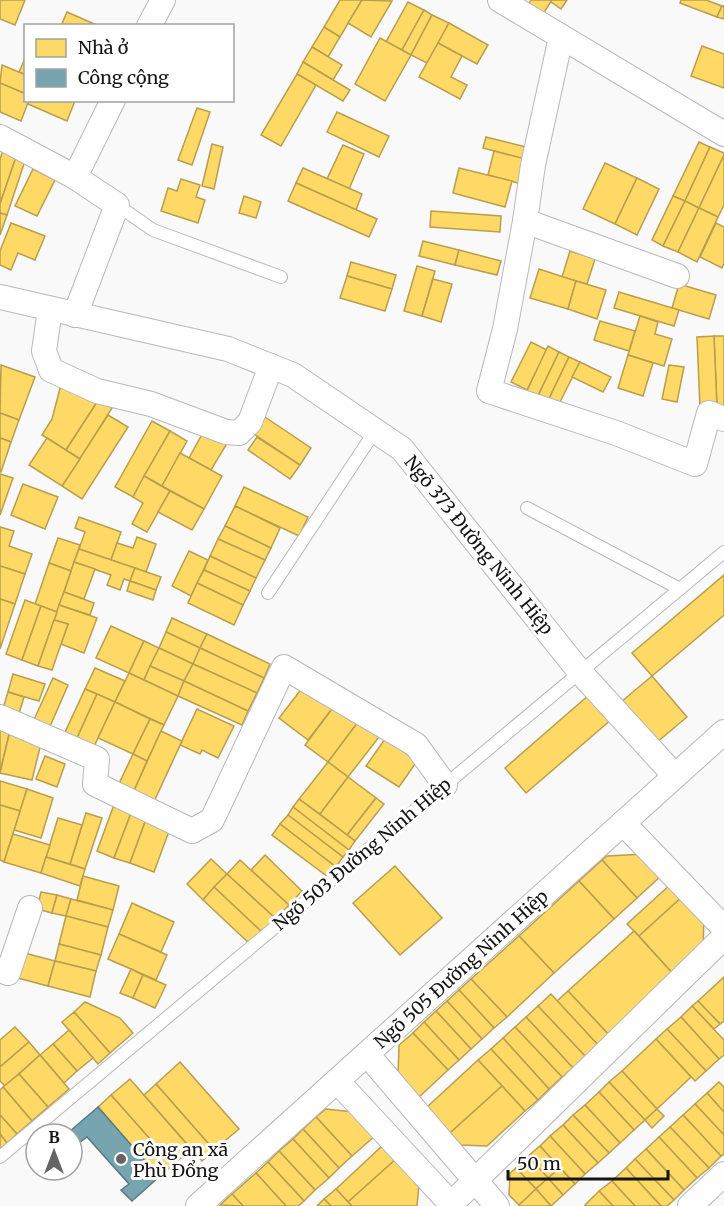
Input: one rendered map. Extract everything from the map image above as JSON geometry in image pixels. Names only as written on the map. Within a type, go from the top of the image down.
[{"type":"street","points":[[150,24],[163,0]]},
{"type":"street","points":[[500,0],[724,134]]},
{"type":"street","points":[[561,37],[533,165],[505,329],[489,391],[616,433],[695,464],[709,413],[724,419]]},
{"type":"street","points":[[75,177],[112,102]]},
{"type":"street","points":[[0,137],[75,177],[117,205],[75,315]]},
{"type":"street","points":[[525,221],[677,276]]},
{"type":"street","name":"Ngõ 373 Đường Ninh Hiệp","points":[[0,297],[228,349],[293,375],[402,449],[580,672],[675,776]]},
{"type":"street","points":[[50,309],[44,351],[51,370],[97,391],[151,404],[226,432],[239,433],[250,422],[271,366]]},
{"type":"street","points":[[0,717],[97,759],[96,784],[192,831],[212,820],[284,667],[416,745],[445,785]]},
{"type":"street","name":"Ngõ 505 Đường Ninh Hiệp","points":[[198,1206],[724,732]]},
{"type":"street","points":[[623,823],[724,928]]},
{"type":"street","points":[[0,970],[8,973],[30,908]]},
{"type":"street","points":[[337,1081],[451,1205],[724,937]]},
{"type":"street","points":[[367,1054],[497,1206]]},
{"type":"street","points":[[703,1202],[724,1174]]},
{"type":"lane","points":[[117,205],[153,230],[281,277]]},
{"type":"lane","points":[[268,593],[375,431]]},
{"type":"lane","points":[[527,508],[680,589]]},
{"type":"lane","name":"Ngõ 503 Đường Ninh Hiệp","points":[[0,1156],[724,552]]},
{"type":"building: Nhà ở","points":[[0,0],[25,0],[15,25],[0,19]]},
{"type":"building: Nhà ở","points":[[340,0],[362,0],[340,37],[324,27]]},
{"type":"building: Nhà ở","points":[[362,0],[392,1],[371,37],[348,23]]},
{"type":"building: Nhà ở","points":[[531,0],[552,0],[543,14],[528,5]]},
{"type":"building: Nhà ở","points":[[552,0],[567,0],[561,9],[551,2]]},
{"type":"building: Nhà ở","points":[[681,0],[706,0],[722,6],[717,17],[680,3]]},
{"type":"building: Nhà ở","points":[[408,2],[424,10],[402,50],[386,42]]},
{"type":"building: Nhà ở","points":[[724,6],[724,19],[717,17]]},
{"type":"building: Nhà ở","points":[[424,10],[432,15],[411,55],[402,50]]},
{"type":"building: Nhà ở","points":[[67,12],[94,24],[62,24]]},
{"type":"building: Nhà ở","points":[[432,15],[449,23],[427,63],[411,55]]},
{"type":"building: Nhà ở","points":[[449,23],[488,45],[477,64],[438,43]]},
{"type":"building: Nhà ở","points":[[324,27],[340,37],[328,57],[312,47]]},
{"type":"building: Nhà ở","points":[[380,38],[411,55],[385,101],[355,84]]},
{"type":"building: Nhà ở","points":[[438,43],[462,56],[451,77],[467,85],[460,99],[419,77]]},
{"type":"building: Nhà ở","points":[[702,46],[724,54],[724,88],[691,76]]},
{"type":"building: Nhà ở","points":[[312,47],[342,65],[333,80],[303,62]]},
{"type":"building: Nhà ở","points":[[24,61],[24,74],[19,72]]},
{"type":"building: Nhà ở","points":[[303,62],[350,90],[343,101],[297,74]]},
{"type":"building: Nhà ở","points":[[2,65],[24,74],[24,93],[0,83]]},
{"type":"building: Nhà ở","points":[[297,74],[316,85],[281,146],[261,135]]},
{"type":"building: Nhà ở","points":[[0,83],[24,93],[24,102],[28,102],[21,121],[0,112]]},
{"type":"building: Nhà ở","points":[[28,102],[75,102],[67,121],[28,104]]},
{"type":"building: Nhà ở","points":[[197,108],[210,112],[192,165],[178,160]]},
{"type":"building: Nhà ở","points":[[337,112],[389,136],[379,157],[327,132]]},
{"type":"building: Nhà ở","points":[[486,137],[534,149],[531,161],[483,148]]},
{"type":"building: Nhà ở","points":[[699,142],[710,147],[685,201],[673,196]]},
{"type":"building: Nhà ở","points":[[212,144],[223,147],[214,189],[202,186]]},
{"type":"building: Nhà ở","points":[[343,145],[364,154],[349,189],[327,179]]},
{"type":"building: Nhà ở","points":[[710,147],[724,155],[699,208],[685,201]]},
{"type":"building: Nhà ở","points":[[3,150],[17,154],[0,204],[0,159]]},
{"type":"building: Nhà ở","points":[[494,151],[529,160],[522,184],[488,175]]},
{"type":"building: Nhà ở","points":[[17,154],[26,158],[7,215],[0,213],[0,204]]},
{"type":"building: Nhà ở","points":[[724,155],[724,205],[718,217],[699,208]]},
{"type":"building: Nhà ở","points":[[605,163],[637,178],[615,224],[583,209]]},
{"type":"building: Nhà ở","points":[[303,168],[362,194],[356,210],[296,183]]},
{"type":"building: Nhà ở","points":[[459,168],[512,181],[505,207],[453,193]]},
{"type":"building: Nhà ở","points":[[33,169],[55,180],[37,216],[15,206]]},
{"type":"building: Nhà ở","points":[[637,178],[659,189],[637,235],[615,224]]},
{"type":"building: Nhà ở","points":[[181,179],[200,185],[196,197],[205,200],[198,223],[161,211],[168,188],[177,191]]},
{"type":"building: Nhà ở","points":[[296,183],[377,219],[369,237],[288,201]]},
{"type":"building: Nhà ở","points":[[244,196],[261,202],[256,218],[239,213]]},
{"type":"building: Nhà ở","points":[[673,196],[685,201],[663,246],[652,240]]},
{"type":"building: Nhà ở","points":[[685,201],[699,208],[678,252],[663,246]]},
{"type":"building: Nhà ở","points":[[699,208],[718,217],[697,262],[678,252]]},
{"type":"building: Nhà ở","points":[[431,211],[501,216],[500,232],[430,227]]},
{"type":"building: Nhà ở","points":[[0,213],[7,215],[0,235]]},
{"type":"building: Nhà ở","points":[[11,223],[45,236],[35,260],[18,253],[11,270],[0,265],[0,251]]},
{"type":"building: Nhà ở","points":[[716,223],[724,227],[722,268],[700,257]]},
{"type":"building: Nhà ở","points":[[423,241],[459,250],[455,265],[419,256]]},
{"type":"building: Nhà ở","points":[[459,250],[501,261],[497,275],[455,265]]},
{"type":"building: Nhà ở","points":[[570,251],[595,259],[587,284],[562,277]]},
{"type":"building: Nhà ở","points":[[351,262],[396,275],[392,289],[347,276]]},
{"type":"building: Nhà ở","points":[[417,266],[435,271],[422,316],[404,311]]},
{"type":"building: Nhà ở","points":[[539,269],[576,281],[568,309],[530,298]]},
{"type":"building: Nhà ở","points":[[347,276],[392,289],[385,311],[340,298]]},
{"type":"building: Nhà ở","points":[[433,279],[452,284],[441,322],[422,316]]},
{"type":"building: Nhà ở","points":[[576,281],[606,290],[597,319],[568,309]]},
{"type":"building: Nhà ở","points":[[679,284],[716,295],[709,319],[672,308]]},
{"type":"building: Nhà ở","points":[[619,292],[679,310],[674,326],[614,308]]},
{"type":"building: Nhà ở","points":[[640,316],[658,322],[655,334],[672,339],[664,366],[628,355]]},
{"type":"building: Nhà ở","points":[[600,321],[635,331],[629,351],[594,340]]},
{"type":"building: Nhà ở","points":[[714,336],[724,336],[724,407],[717,407]]},
{"type":"building: Nhà ở","points":[[714,336],[717,407],[700,408],[697,337]]},
{"type":"building: Nhà ở","points":[[531,342],[547,350],[527,390],[511,382]]},
{"type":"building: Nhà ở","points":[[548,346],[559,352],[536,400],[525,395]]},
{"type":"building: Nhà ở","points":[[559,352],[569,357],[546,405],[536,400]]},
{"type":"building: Nhà ở","points":[[628,355],[653,363],[643,396],[618,388]]},
{"type":"building: Nhà ở","points":[[569,357],[580,362],[556,410],[546,405]]},
{"type":"building: Nhà ở","points":[[580,362],[611,377],[603,392],[572,377]]},
{"type":"building: Nhà ở","points":[[1,365],[35,377],[19,420],[0,413]]},
{"type":"building: Nhà ở","points":[[669,365],[684,367],[677,402],[662,399]]},
{"type":"building: Nhà ở","points":[[63,377],[99,399],[66,450],[42,435],[52,419]]},
{"type":"building: Nhà ở","points":[[99,399],[112,408],[80,459],[66,450]]},
{"type":"building: Nhà ở","points":[[0,413],[19,420],[11,442],[0,438]]},
{"type":"building: Nhà ở","points":[[108,415],[128,427],[82,499],[62,486]]},
{"type":"building: Nhà ở","points":[[265,417],[311,448],[300,465],[254,434]]},
{"type":"building: Nhà ở","points":[[152,421],[170,431],[133,497],[115,487]]},
{"type":"building: Nhà ở","points":[[206,427],[229,440],[211,470],[189,458]]},
{"type":"building: Nhà ở","points":[[170,431],[187,441],[162,486],[144,476]]},
{"type":"building: Nhà ở","points":[[257,437],[300,465],[290,479],[248,450]]},
{"type":"building: Nhà ở","points":[[0,438],[11,442],[1,472],[0,472]]},
{"type":"building: Nhà ở","points":[[47,438],[80,459],[62,486],[29,465]]},
{"type":"building: Nhà ở","points":[[180,453],[222,476],[204,509],[162,486]]},
{"type":"building: Nhà ở","points":[[0,474],[13,478],[0,515]]},
{"type":"building: Nhà ở","points":[[144,476],[170,491],[147,532],[132,524],[143,503],[133,497]]},
{"type":"building: Nhà ở","points":[[23,484],[58,497],[45,529],[11,515]]},
{"type":"building: Nhà ở","points":[[244,487],[308,517],[299,536],[235,506]]},
{"type":"building: Nhà ở","points":[[170,491],[204,509],[192,530],[158,512]]},
{"type":"building: Nhà ở","points":[[235,506],[280,528],[271,548],[225,526]]},
{"type":"building: Nhà ở","points":[[79,517],[121,532],[111,560],[79,549],[85,532],[75,528]]},
{"type":"building: Nhà ở","points":[[225,526],[271,548],[265,560],[218,539]]},
{"type":"building: Nhà ở","points":[[0,527],[14,531],[9,546],[32,554],[25,574],[0,566]]},
{"type":"building: Nhà ở","points":[[137,537],[156,544],[146,572],[111,560],[117,543],[133,548]]},
{"type":"building: Nhà ở","points":[[58,538],[80,545],[71,571],[49,563]]},
{"type":"building: Nhà ở","points":[[218,539],[265,560],[256,578],[210,556]]},
{"type":"building: Nhà ở","points":[[79,549],[135,568],[130,581],[124,579],[120,590],[107,585],[111,575],[74,562]]},
{"type":"building: Nhà ở","points":[[189,551],[208,560],[191,596],[172,586]]},
{"type":"building: Nhà ở","points":[[210,556],[256,578],[250,591],[204,570]]},
{"type":"building: Nhà ở","points":[[74,562],[95,569],[84,599],[64,592]]},
{"type":"building: Nhà ở","points":[[49,563],[71,571],[57,612],[35,604]]},
{"type":"building: Nhà ở","points":[[0,566],[25,574],[15,604],[0,599]]},
{"type":"building: Nhà ở","points":[[135,568],[161,577],[156,590],[130,581]]},
{"type":"building: Nhà ở","points":[[204,570],[250,591],[243,605],[197,583]]},
{"type":"building: Nhà ở","points":[[724,575],[724,615],[652,676],[632,653]]},
{"type":"building: Nhà ở","points":[[130,581],[156,590],[153,600],[127,591]]},
{"type":"building: Nhà ở","points":[[197,583],[243,605],[234,625],[188,603]]},
{"type":"building: Nhà ở","points":[[64,592],[94,603],[90,615],[59,605]]},
{"type":"building: Nhà ở","points":[[0,599],[15,604],[0,649]]},
{"type":"building: Nhà ở","points":[[25,600],[41,606],[22,660],[6,654]]},
{"type":"building: Nhà ở","points":[[59,605],[97,618],[84,653],[61,644],[68,624],[54,620]]},
{"type":"building: Nhà ở","points":[[41,606],[57,612],[38,666],[22,660]]},
{"type":"building: Nhà ở","points":[[172,618],[207,634],[200,648],[166,632]]},
{"type":"building: Nhà ở","points":[[54,620],[68,624],[52,670],[38,666]]},
{"type":"building: Nhà ở","points":[[111,626],[144,641],[129,673],[96,658]]},
{"type":"building: Nhà ở","points":[[166,632],[200,648],[193,664],[159,648]]},
{"type":"building: Nhà ở","points":[[207,634],[270,664],[264,678],[200,648]]},
{"type":"building: Nhà ở","points":[[144,641],[159,648],[144,680],[129,673]]},
{"type":"building: Nhà ở","points":[[159,648],[193,664],[184,681],[150,666]]},
{"type":"building: Nhà ở","points":[[200,648],[264,678],[257,693],[193,664]]},
{"type":"building: Nhà ở","points":[[193,664],[257,693],[248,711],[184,681]]},
{"type":"building: Nhà ở","points":[[150,666],[184,681],[178,696],[144,680]]},
{"type":"building: Nhà ở","points":[[95,668],[125,681],[115,702],[85,689]]},
{"type":"building: Nhà ở","points":[[129,673],[178,696],[164,725],[115,702]]},
{"type":"building: Nhà ở","points":[[13,674],[45,684],[39,701],[8,692]]},
{"type":"building: Nhà ở","points":[[652,676],[687,717],[656,743],[621,702]]},
{"type":"building: Nhà ở","points":[[53,678],[68,685],[48,731],[32,724]]},
{"type":"building: Nhà ở","points":[[184,681],[248,711],[242,725],[178,696]]},
{"type":"building: Nhà ở","points":[[306,683],[335,705],[308,740],[279,718]]},
{"type":"building: Nhà ở","points":[[85,689],[97,694],[73,747],[61,741]]},
{"type":"building: Nhà ở","points":[[8,692],[24,697],[18,717],[2,712]]},
{"type":"building: Nhà ở","points":[[97,694],[115,702],[90,755],[73,747]]},
{"type":"building: Nhà ở","points":[[590,694],[612,719],[526,793],[505,768]]},
{"type":"building: Nhà ở","points":[[115,702],[150,719],[133,754],[98,738]]},
{"type":"building: Nhà ở","points":[[335,705],[358,722],[328,762],[305,745]]},
{"type":"building: Nhà ở","points":[[197,709],[234,726],[218,758],[202,750],[200,754],[180,745]]},
{"type":"building: Nhà ở","points":[[150,719],[164,725],[147,761],[133,754]]},
{"type":"building: Nhà ở","points":[[358,722],[379,737],[348,777],[328,762]]},
{"type":"building: Nhà ở","points":[[0,723],[11,726],[0,772]]},
{"type":"building: Nhà ở","points":[[10,731],[42,739],[32,780],[0,773]]},
{"type":"building: Nhà ở","points":[[161,731],[182,741],[152,806],[131,797]]},
{"type":"building: Nhà ở","points":[[385,739],[417,761],[399,787],[366,766]]},
{"type":"building: Nhà ở","points":[[133,754],[147,761],[131,797],[116,790]]},
{"type":"building: Nhà ở","points":[[45,756],[65,764],[57,787],[36,779]]},
{"type":"building: Nhà ở","points":[[328,762],[348,777],[320,814],[299,799]]},
{"type":"building: Nhà ở","points":[[348,777],[376,798],[347,835],[320,814]]},
{"type":"building: Nhà ở","points":[[0,781],[27,789],[20,811],[0,805]]},
{"type":"building: Nhà ở","points":[[27,789],[53,798],[41,838],[14,830]]},
{"type":"building: Nhà ở","points":[[376,798],[384,804],[355,841],[347,835]]},
{"type":"building: Nhà ở","points":[[299,799],[355,841],[349,850],[293,807]]},
{"type":"building: Nhà ở","points":[[115,802],[133,808],[114,858],[97,851]]},
{"type":"building: Nhà ở","points":[[0,805],[20,811],[4,862],[0,860]]},
{"type":"building: Nhà ở","points":[[293,807],[349,850],[343,857],[288,815]]},
{"type":"building: Nhà ở","points":[[133,808],[148,814],[130,863],[114,858]]},
{"type":"building: Nhà ở","points":[[86,813],[102,818],[85,869],[70,864]]},
{"type":"building: Nhà ở","points":[[148,814],[172,823],[154,872],[130,863]]},
{"type":"building: Nhà ở","points":[[288,815],[343,857],[336,867],[280,824]]},
{"type":"building: Nhà ở","points":[[58,818],[82,825],[70,864],[46,857]]},
{"type":"building: Nhà ở","points":[[280,824],[336,867],[328,877],[272,835]]},
{"type":"building: Nhà ở","points":[[13,834],[50,845],[41,873],[4,862]]},
{"type":"building: Nhà ở","points":[[645,854],[663,874],[637,898],[602,860],[607,856]]},
{"type":"building: Nhà ở","points":[[265,855],[302,891],[289,905],[251,870]]},
{"type":"building: Nhà ở","points":[[46,857],[85,869],[80,886],[41,873]]},
{"type":"building: Nhà ở","points":[[211,859],[227,874],[203,900],[187,884]]},
{"type":"building: Nhà ở","points":[[240,860],[289,905],[276,919],[227,874]]},
{"type":"building: Nhà ở","points":[[602,860],[637,898],[614,919],[579,881]]},
{"type":"building: Nhà ở","points":[[395,866],[442,918],[400,955],[353,903]]},
{"type":"building: Nhà ở","points":[[227,874],[276,919],[263,933],[214,887]]},
{"type":"building: Nhà ở","points":[[83,876],[119,886],[113,910],[77,900]]},
{"type":"building: Nhà ở","points":[[579,881],[614,919],[554,973],[519,936]]},
{"type":"building: Nhà ở","points":[[672,883],[683,896],[639,936],[627,924]]},
{"type":"building: Nhà ở","points":[[214,887],[263,933],[251,945],[203,900]]},
{"type":"building: Nhà ở","points":[[41,892],[57,895],[52,913],[37,909]]},
{"type":"building: Nhà ở","points":[[57,895],[71,899],[66,916],[52,913]]},
{"type":"building: Nhà ở","points":[[683,896],[704,918],[703,949],[674,975],[639,936]]},
{"type":"building: Nhà ở","points":[[71,899],[113,910],[108,927],[66,916]]},
{"type":"building: Nhà ở","points":[[132,903],[174,922],[161,952],[119,934]]},
{"type":"building: Nhà ở","points":[[66,916],[108,927],[101,955],[59,944]]},
{"type":"building: Nhà ở","points":[[634,931],[674,975],[609,1035],[568,991]]},
{"type":"building: Nhà ở","points":[[119,934],[167,955],[156,980],[108,959]]},
{"type":"building: Nhà ở","points":[[519,936],[554,973],[507,1017],[471,979]]},
{"type":"building: Nhà ở","points":[[59,944],[101,955],[96,971],[55,961]]},
{"type":"building: Nhà ở","points":[[17,951],[55,961],[48,986],[10,976]]},
{"type":"building: Nhà ở","points":[[55,961],[96,971],[90,997],[48,986]]},
{"type":"building: Nhà ở","points":[[131,969],[143,975],[133,998],[120,993]]},
{"type":"building: Nhà ở","points":[[143,975],[166,985],[155,1008],[133,998]]},
{"type":"building: Nhà ở","points":[[724,977],[724,1021],[720,1024],[698,1001]]},
{"type":"building: Nhà ở","points":[[471,979],[507,1017],[494,1028],[459,990]]},
{"type":"building: Nhà ở","points":[[459,990],[494,1028],[482,1039],[447,1001]]},
{"type":"building: Nhà ở","points":[[568,991],[609,1035],[598,1045],[557,1001]]},
{"type":"building: Nhà ở","points":[[551,994],[598,1045],[585,1056],[538,1006]]},
{"type":"building: Nhà ở","points":[[447,1001],[482,1039],[471,1049],[436,1011]]},
{"type":"building: Nhà ở","points":[[698,1001],[720,1024],[714,1029],[692,1006]]},
{"type":"building: Nhà ở","points":[[85,1002],[120,1018],[133,1033],[110,1053],[74,1012]]},
{"type":"building: Nhà ở","points":[[538,1006],[585,1056],[573,1068],[526,1017]]},
{"type":"building: Nhà ở","points":[[692,1006],[724,1040],[724,1055],[719,1059],[681,1017]]},
{"type":"building: Nhà ở","points":[[436,1011],[471,1049],[459,1060],[424,1022]]},
{"type":"building: Nhà ở","points":[[74,1012],[110,1053],[98,1064],[62,1022]]},
{"type":"building: Nhà ở","points":[[526,1017],[573,1068],[562,1077],[515,1027]]},
{"type":"building: Nhà ở","points":[[681,1017],[719,1059],[706,1071],[667,1029]]},
{"type":"building: Nhà ở","points":[[424,1022],[459,1060],[448,1070],[413,1033]]},
{"type":"building: Nhà ở","points":[[15,1027],[29,1042],[0,1067],[0,1040]]},
{"type":"building: Nhà ở","points":[[515,1027],[562,1077],[549,1089],[503,1038]]},
{"type":"building: Nhà ở","points":[[667,1029],[706,1071],[695,1081],[656,1039]]},
{"type":"building: Nhà ở","points":[[69,1030],[93,1058],[77,1071],[53,1044]]},
{"type":"building: Nhà ở","points":[[413,1033],[448,1070],[418,1098],[398,1077],[399,1045]]},
{"type":"building: Nhà ở","points":[[503,1038],[549,1089],[538,1100],[491,1049]]},
{"type":"building: Nhà ở","points":[[656,1039],[691,1077],[657,1109],[622,1071]]},
{"type":"building: Nhà ở","points":[[29,1042],[40,1055],[5,1086],[0,1081],[0,1067]]},
{"type":"building: Nhà ở","points":[[53,1044],[77,1071],[64,1083],[40,1055]]},
{"type":"building: Nhà ở","points":[[491,1049],[538,1100],[525,1111],[478,1060]]},
{"type":"building: Nhà ở","points":[[40,1055],[69,1089],[48,1107],[19,1074]]},
{"type":"building: Nhà ở","points":[[478,1060],[502,1086],[450,1133],[427,1107]]},
{"type":"building: Nhà ở","points":[[180,1062],[239,1129],[214,1150],[156,1084]]},
{"type":"building: Nhà ở","points":[[622,1071],[657,1109],[645,1120],[609,1082]]},
{"type":"building: Nhà ở","points":[[19,1074],[48,1107],[32,1121],[3,1087]]},
{"type":"building: Nhà ở","points":[[130,1079],[191,1149],[173,1165],[111,1095]]},
{"type":"building: Nhà ở","points":[[609,1082],[645,1120],[634,1130],[599,1092]]},
{"type":"building: Nhà ở","points":[[719,1082],[724,1087],[724,1112],[707,1093]]},
{"type":"building: Nhà ở","points":[[156,1084],[214,1150],[202,1161],[144,1095]]},
{"type":"building: Nhà ở","points":[[502,1086],[525,1111],[487,1146],[461,1145],[450,1133]]},
{"type":"building: Nhà ở","points":[[3,1087],[32,1121],[24,1122],[24,1128],[17,1134],[0,1115],[0,1090]]},
{"type":"building: Nhà ở","points":[[599,1092],[634,1130],[620,1143],[585,1105]]},
{"type":"building: Nhà ở","points":[[707,1093],[724,1112],[724,1135],[695,1104]]},
{"type":"building: Nhà ở","points":[[111,1095],[173,1165],[159,1177],[98,1107]]},
{"type":"building: Nhà ở","points":[[695,1104],[724,1135],[724,1154],[721,1156],[683,1115]]},
{"type":"building: Nhà ở","points":[[585,1105],[620,1143],[609,1153],[573,1115]]},
{"type":"building: Nhà ở","points":[[326,1109],[353,1112],[375,1136],[352,1156],[316,1117]]},
{"type":"building: Nhà ở","points":[[657,1109],[664,1116],[652,1128],[645,1120]]},
{"type":"building: Nhà ở","points":[[0,1115],[17,1134],[7,1143],[0,1134]]},
{"type":"building: Nhà ở","points":[[573,1115],[609,1153],[598,1163],[563,1125]]},
{"type":"building: Nhà ở","points":[[683,1115],[721,1156],[709,1168],[670,1127]]},
{"type":"building: Nhà ở","points":[[316,1117],[352,1156],[339,1168],[303,1129]]},
{"type":"building: Nhà ở","points":[[563,1125],[598,1163],[585,1174],[550,1136]]},
{"type":"building: Nhà ở","points":[[670,1127],[709,1168],[697,1178],[659,1137]]},
{"type":"building: Nhà ở","points":[[303,1129],[339,1168],[329,1178],[293,1139]]},
{"type":"building: Nhà ở","points":[[0,1134],[7,1143],[0,1149]]},
{"type":"building: Nhà ở","points":[[550,1136],[585,1174],[575,1184],[540,1146]]},
{"type":"building: Nhà ở","points":[[659,1137],[697,1178],[684,1190],[646,1149]]},
{"type":"building: Nhà ở","points":[[293,1139],[329,1178],[315,1190],[279,1151]]},
{"type":"building: Nhà ở","points":[[383,1145],[396,1159],[348,1202],[336,1189]]},
{"type":"building: Nhà ở","points":[[540,1146],[560,1168],[548,1178],[528,1156]]},
{"type":"building: Nhà ở","points":[[646,1149],[684,1190],[674,1200],[635,1159]]},
{"type":"building: Nhà ở","points":[[279,1151],[315,1190],[304,1201],[268,1162]]},
{"type":"building: Nhà ở","points":[[528,1156],[548,1178],[536,1189],[516,1168]]},
{"type":"building: Nhà ở","points":[[396,1159],[419,1184],[417,1206],[352,1206],[348,1202]]},
{"type":"building: Nhà ở","points":[[635,1159],[674,1200],[667,1206],[661,1206],[626,1168]]},
{"type":"building: Nhà ở","points":[[268,1162],[304,1201],[298,1206],[286,1206],[256,1173]]},
{"type":"building: Nhà ở","points":[[516,1168],[536,1189],[519,1205],[509,1195],[510,1173]]},
{"type":"building: Nhà ở","points":[[560,1168],[575,1184],[563,1195],[548,1178]]},
{"type":"building: Nhà ở","points":[[626,1168],[661,1206],[635,1206],[612,1181]]},
{"type":"building: Nhà ở","points":[[256,1173],[286,1206],[243,1206],[232,1194]]},
{"type":"building: Nhà ở","points":[[548,1178],[563,1195],[551,1206],[536,1189]]},
{"type":"building: Nhà ở","points":[[612,1181],[635,1206],[613,1206],[599,1191]]},
{"type":"building: Nhà ở","points":[[336,1189],[352,1206],[331,1206],[324,1199]]},
{"type":"building: Nhà ở","points":[[536,1189],[551,1206],[519,1205]]},
{"type":"building: Nhà ở","points":[[599,1191],[613,1206],[585,1205]]},
{"type":"building: Nhà ở","points":[[232,1194],[243,1206],[220,1205]]},
{"type":"building: Nhà ở","points":[[324,1199],[331,1206],[317,1206]]},
{"type":"building: Công cộng","points":[[98,1107],[159,1177],[132,1201],[121,1190],[129,1184],[87,1137],[84,1139],[84,1122],[81,1122]]},
{"type":"place","name":"Công an xã Phù Đổng","points":[[121,1159]]}]
